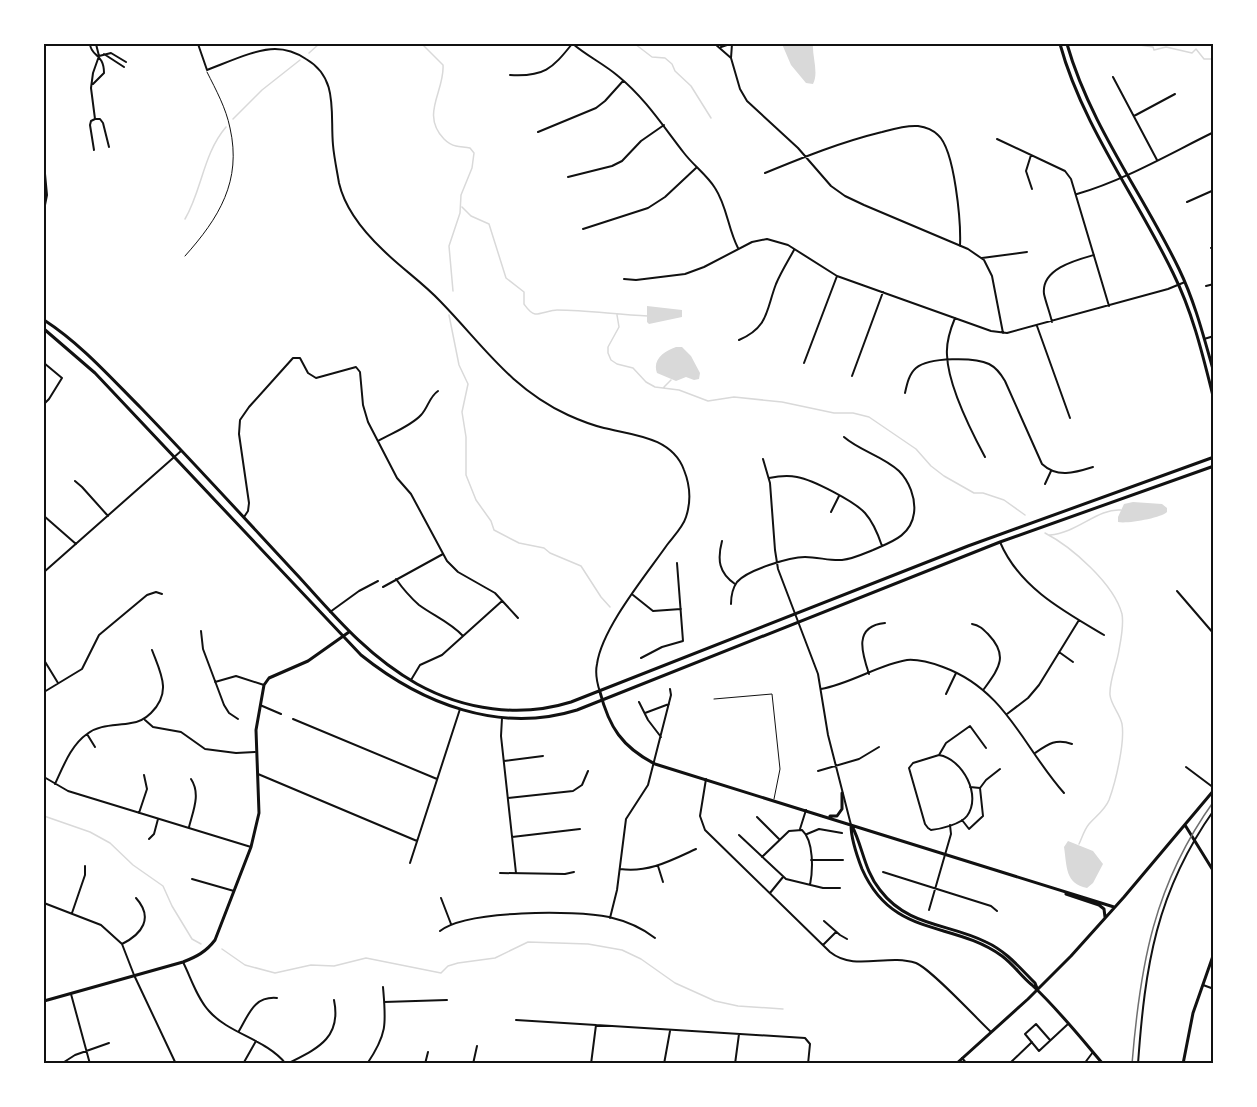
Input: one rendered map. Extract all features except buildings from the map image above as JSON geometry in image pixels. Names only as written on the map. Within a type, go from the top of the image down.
[{"type":"main road","points":[[1060,44],[1080,100],[1179,285],[1197,335],[1214,400]]},
{"type":"main road","points":[[1067,44],[1087,98],[1185,282],[1214,373]]},
{"type":"main road","points":[[44,320],[72,340],[182,451],[366,649],[411,680],[442,695],[471,704],[520,711],[561,705],[600,692],[968,546],[1214,457]]},
{"type":"main road","points":[[44,330],[95,372],[361,655],[395,680],[421,694],[460,709],[502,718],[544,718],[569,712],[1000,542],[1214,466]]},
{"type":"main road","points":[[44,1001],[183,962],[200,955],[215,940],[251,847],[259,813],[255,752],[256,730],[264,685],[269,678],[308,661],[349,632]]},
{"type":"main road","points":[[600,692],[611,725],[623,742],[655,764],[1114,907]]},
{"type":"main road","points":[[956,1064],[1038,990],[1104,919],[1214,789]]},
{"type":"main road","points":[[824,816],[834,817],[838,814],[843,805],[842,793]]},
{"type":"main road","points":[[851,825],[873,881],[898,908],[920,920],[986,942],[1014,961],[1035,983],[1038,990]]},
{"type":"main road","points":[[851,825],[862,868],[870,884],[886,903],[896,912],[918,924],[969,940],[997,953],[1038,990],[1103,1064]]},
{"type":"main road","points":[[1185,825],[1214,872]]},
{"type":"main road","points":[[859,844],[860,835],[866,829]]},
{"type":"main road","points":[[1065,892],[1067,895],[1102,907],[1105,912],[1104,919]]},
{"type":"main road","points":[[1183,1064],[1189,1028],[1214,953]]},
{"type":"street","points":[[90,44],[91,50],[103,60],[104,74],[92,85]]},
{"type":"street","points":[[95,119],[92,85],[93,73],[99,56],[96,44]]},
{"type":"street","points":[[198,44],[207,70],[259,51],[274,49],[295,52],[315,64],[327,79],[332,94],[333,146],[339,182],[348,206],[372,240],[442,303],[499,367],[529,392],[569,416],[658,442],[672,452],[684,468],[690,492],[686,518],[602,644],[596,671],[600,692]]},
{"type":"street","points":[[510,75],[532,75],[546,71],[573,44],[623,81],[648,105],[696,168],[717,190],[730,233],[738,248]]},
{"type":"street","points":[[716,44],[731,58]]},
{"type":"street","points":[[721,47],[731,44],[731,58],[740,89],[747,101],[806,157],[831,186],[845,196],[960,246],[982,258],[992,276],[1003,333]]},
{"type":"street","points":[[99,56],[111,53],[126,62]]},
{"type":"street","points":[[104,54],[124,67]]},
{"type":"street","points":[[114,61],[118,58]]},
{"type":"street","points":[[1113,77],[1157,160]]},
{"type":"street","points":[[537,132],[596,108],[623,81]]},
{"type":"street","points":[[1134,116],[1175,94]]},
{"type":"street","points":[[94,150],[90,125],[95,119],[100,119],[103,123],[109,147]]},
{"type":"street","points":[[568,177],[612,166],[622,161],[641,141],[664,125]]},
{"type":"street","points":[[765,173],[844,143],[905,127],[918,126],[934,132],[944,142],[951,164],[959,215],[960,246]]},
{"type":"street","points":[[1077,194],[1100,187],[1214,132]]},
{"type":"street","points":[[997,139],[1065,171],[1071,179],[1109,306]]},
{"type":"street","points":[[1031,155],[1026,171],[1032,189]]},
{"type":"street","points":[[44,163],[46,195],[44,210]]},
{"type":"street","points":[[583,229],[648,208],[665,197],[696,168]]},
{"type":"street","points":[[1188,202],[1214,190]]},
{"type":"street","points":[[624,279],[685,274],[704,267],[752,242],[768,239],[782,242],[837,276],[991,331],[1003,333],[1052,322],[1185,282]]},
{"type":"street","points":[[739,340],[754,332],[766,317],[777,283],[794,250]]},
{"type":"street","points":[[982,258],[1027,252]]},
{"type":"street","points":[[1052,322],[1044,292],[1045,284],[1051,275],[1064,266],[1094,255]]},
{"type":"street","points":[[804,363],[837,276]]},
{"type":"street","points":[[1206,286],[1214,284]]},
{"type":"street","points":[[852,376],[883,292]]},
{"type":"street","points":[[955,318],[947,347],[950,376],[985,457]]},
{"type":"street","points":[[1037,326],[1070,418]]},
{"type":"street","points":[[1204,339],[1214,336]]},
{"type":"street","points":[[243,517],[249,508],[249,498],[239,434],[241,417],[293,358],[300,358],[309,375],[316,378],[347,368],[358,368],[365,416],[397,478],[411,494],[443,554],[452,567],[490,589],[518,618]]},
{"type":"street","points":[[905,393],[911,374],[918,366],[927,362],[978,360],[987,363],[997,370],[1005,381],[1042,464],[1051,471],[1066,474],[1093,467]]},
{"type":"street","points":[[44,363],[62,378],[44,404]]},
{"type":"street","points":[[378,441],[417,419],[434,393],[438,391]]},
{"type":"street","points":[[731,604],[735,584],[746,575],[805,557],[846,560],[901,537],[910,525],[915,507],[911,490],[903,477],[895,468],[844,437]]},
{"type":"street","points":[[44,572],[182,451]]},
{"type":"street","points":[[763,459],[769,478],[777,564],[815,663],[828,735],[851,825]]},
{"type":"street","points":[[1045,484],[1051,471]]},
{"type":"street","points":[[769,478],[781,476],[801,478],[839,496],[863,511],[875,527],[882,546]]},
{"type":"street","points":[[75,482],[108,516]]},
{"type":"street","points":[[831,512],[839,496]]},
{"type":"street","points":[[44,516],[76,543]]},
{"type":"street","points":[[722,541],[719,563],[724,575],[735,584]]},
{"type":"street","points":[[1000,542],[1009,561],[1026,583],[1104,635]]},
{"type":"street","points":[[383,587],[443,554]]},
{"type":"street","points":[[642,658],[662,647],[683,641],[677,563]]},
{"type":"street","points":[[396,579],[415,601],[449,623],[463,636]]},
{"type":"street","points":[[330,612],[359,591],[378,581]]},
{"type":"street","points":[[1177,591],[1214,634]]},
{"type":"street","points":[[44,692],[82,669],[99,635],[150,593],[162,594]]},
{"type":"street","points":[[633,595],[653,611],[681,609]]},
{"type":"street","points":[[411,680],[420,665],[442,655],[502,601]]},
{"type":"street","points":[[1007,714],[1034,692],[1079,620]]},
{"type":"street","points":[[869,674],[862,652],[863,638],[873,626],[885,623]]},
{"type":"street","points":[[972,624],[981,627],[996,642],[1001,653],[998,667],[984,689]]},
{"type":"street","points":[[201,631],[201,643],[227,711],[238,719]]},
{"type":"street","points":[[55,784],[74,747],[87,734],[105,726],[134,723],[145,719],[158,706],[164,685],[152,650]]},
{"type":"street","points":[[1059,652],[1073,662]]},
{"type":"street","points":[[44,660],[59,684]]},
{"type":"street","points":[[820,689],[837,686],[912,660],[933,664],[956,673],[984,689],[1007,714],[1065,792]]},
{"type":"street","points":[[946,694],[956,673]]},
{"type":"street","points":[[215,682],[236,676],[264,685]]},
{"type":"street","points":[[610,918],[620,869],[626,819],[645,792],[655,764],[669,704],[670,689]]},
{"type":"street","points":[[639,702],[661,737]]},
{"type":"street","points":[[645,713],[669,704]]},
{"type":"street","points":[[260,705],[281,714]]},
{"type":"street","points":[[410,863],[460,709]]},
{"type":"street","points":[[502,718],[501,736],[516,873]]},
{"type":"street","points":[[145,719],[153,727],[181,732],[204,749],[236,753],[255,752]]},
{"type":"street","points":[[293,719],[438,779]]},
{"type":"street","points":[[939,755],[946,743],[970,726],[986,748]]},
{"type":"street","points":[[87,734],[95,747]]},
{"type":"street","points":[[1035,753],[1056,741],[1072,744]]},
{"type":"street","points":[[818,771],[859,759],[879,747]]},
{"type":"street","points":[[939,755],[945,756],[963,771],[970,788],[970,807],[968,815],[962,820],[934,830],[926,827],[909,771],[913,763],[939,755]]},
{"type":"street","points":[[504,761],[543,756]]},
{"type":"street","points":[[1186,767],[1214,789]]},
{"type":"street","points":[[962,820],[969,829],[983,816],[980,788],[1000,769]]},
{"type":"street","points":[[508,798],[573,791],[582,785],[588,771]]},
{"type":"street","points":[[258,774],[417,841]]},
{"type":"street","points":[[139,813],[147,789],[144,775]]},
{"type":"street","points":[[44,777],[68,791],[251,847]]},
{"type":"street","points":[[189,827],[197,795],[190,779]]},
{"type":"street","points":[[706,779],[700,810],[703,825],[835,956],[847,961],[905,961],[921,966],[991,1032]]},
{"type":"street","points":[[970,788],[980,788]]},
{"type":"street","points":[[800,829],[806,810]]},
{"type":"street","points":[[1138,1064],[1145,981],[1156,932],[1166,899],[1194,839],[1214,810]]},
{"type":"street","points":[[757,817],[779,839]]},
{"type":"street","points":[[149,839],[158,819]]},
{"type":"street","points":[[929,910],[951,834],[950,825]]},
{"type":"street","points":[[512,837],[580,829]]},
{"type":"street","points":[[762,857],[789,831],[800,829],[807,834],[809,840],[810,885]]},
{"type":"street","points":[[807,834],[819,829],[842,833]]},
{"type":"street","points":[[739,835],[783,877],[810,885],[840,888]]},
{"type":"street","points":[[620,869],[640,870],[658,866],[696,849]]},
{"type":"street","points":[[811,860],[843,860]]},
{"type":"street","points":[[72,913],[85,875],[85,866]]},
{"type":"street","points":[[658,866],[663,882]]},
{"type":"street","points":[[500,873],[565,874],[573,872]]},
{"type":"street","points":[[883,872],[991,906],[997,911]]},
{"type":"street","points":[[770,893],[783,877]]},
{"type":"street","points":[[192,879],[234,891]]},
{"type":"street","points":[[122,944],[143,928],[144,913],[136,898]]},
{"type":"street","points":[[441,898],[451,924]]},
{"type":"street","points":[[44,903],[101,925],[122,944],[176,1064]]},
{"type":"street","points":[[440,931],[451,924],[478,917],[584,914],[634,925],[655,938]]},
{"type":"street","points":[[824,921],[847,939]]},
{"type":"street","points":[[823,945],[836,932]]},
{"type":"street","points":[[183,962],[208,1011],[274,1052],[286,1064],[314,1051],[326,1038],[336,1019],[334,1000]]},
{"type":"street","points":[[1203,985],[1214,989]]},
{"type":"street","points":[[368,1064],[383,1038],[385,1024],[383,987]]},
{"type":"street","points":[[71,993],[90,1064]]},
{"type":"street","points":[[239,1031],[256,1003],[265,998],[277,998]]},
{"type":"street","points":[[384,1002],[447,1000]]},
{"type":"street","points":[[516,1020],[806,1039],[810,1047],[808,1064]]},
{"type":"street","points":[[1050,1040],[1036,1024],[1024,1035],[1040,1051],[1068,1024]]},
{"type":"street","points":[[591,1064],[596,1025]]},
{"type":"street","points":[[664,1064],[670,1030]]},
{"type":"street","points":[[735,1064],[739,1034]]},
{"type":"street","points":[[243,1064],[256,1041]]},
{"type":"street","points":[[1009,1064],[1032,1042]]},
{"type":"street","points":[[61,1064],[108,1043]]},
{"type":"street","points":[[473,1064],[477,1046]]},
{"type":"street","points":[[425,1064],[428,1052]]},
{"type":"street","points":[[1084,1064],[1093,1052]]},
{"type":"street","points":[[962,1058],[967,1064]]},
{"type":"lane","points":[[185,256],[217,216],[231,179],[233,147],[230,127],[207,70]]},
{"type":"lane","points":[[714,699],[772,694],[780,769],[774,801]]},
{"type":"shaded area","points":[[782,44],[813,44],[815,80],[813,84],[806,83],[791,65]]},
{"type":"shaded area","points":[[647,306],[682,310],[682,317],[649,324]]},
{"type":"shaded area","points":[[676,347],[682,347],[691,356],[700,373],[699,379],[686,377],[676,381],[657,373],[656,364],[660,357]]},
{"type":"shaded area","points":[[1133,502],[1162,504],[1167,508],[1167,512],[1144,520],[1118,522],[1124,504]]},
{"type":"shaded area","points":[[1068,841],[1093,851],[1103,864],[1093,883],[1087,888],[1075,883],[1068,873],[1064,847]]},
{"type":"waterway","points":[[309,53],[319,44]]},
{"type":"waterway","points":[[422,44],[443,65],[443,75],[434,111],[437,130],[449,143],[470,148],[474,153],[472,168],[461,195],[460,213],[449,246],[453,291]]},
{"type":"waterway","points":[[635,44],[652,57],[665,58],[672,64],[675,71],[691,86],[711,118]]},
{"type":"waterway","points":[[1133,44],[1153,47],[1154,50],[1166,47],[1192,53],[1196,49],[1204,59],[1214,59]]},
{"type":"waterway","points":[[233,119],[262,90],[300,60]]},
{"type":"waterway","points":[[185,219],[207,160],[226,127]]},
{"type":"waterway","points":[[462,207],[471,216],[489,224],[506,278],[524,292],[524,304],[532,313],[569,310],[648,316]]},
{"type":"waterway","points":[[449,315],[459,365],[468,384],[462,412],[466,437],[466,475],[476,500],[491,521],[494,530],[519,543],[544,548],[550,553],[581,566],[610,607]]},
{"type":"waterway","points":[[617,315],[619,327],[608,347],[611,360],[633,368],[646,382],[655,387],[679,390],[708,401],[734,397],[782,402],[834,413],[853,413],[869,417],[916,449],[931,466],[944,476],[974,493],[983,493],[1004,500],[1025,515]]},
{"type":"waterway","points":[[664,387],[671,380]]},
{"type":"waterway","points":[[1050,535],[1069,530],[1112,510],[1121,510]]},
{"type":"waterway","points":[[1045,533],[1067,547],[1091,568],[1118,602],[1123,618],[1121,641],[1110,690],[1111,699],[1122,724],[1119,762],[1109,800],[1103,810],[1087,826],[1079,844]]},
{"type":"waterway","points":[[44,816],[90,832],[110,843],[133,865],[163,886],[192,939],[201,944]]},
{"type":"waterway","points":[[222,949],[245,965],[275,973],[311,965],[334,966],[366,958],[441,973],[448,966],[495,958],[528,942],[588,944],[622,950],[641,959],[675,983],[715,1001],[738,1006],[783,1009]]},
{"type":"railway","points":[[1132,1064],[1140,993],[1153,927],[1177,863],[1214,801]]}]
